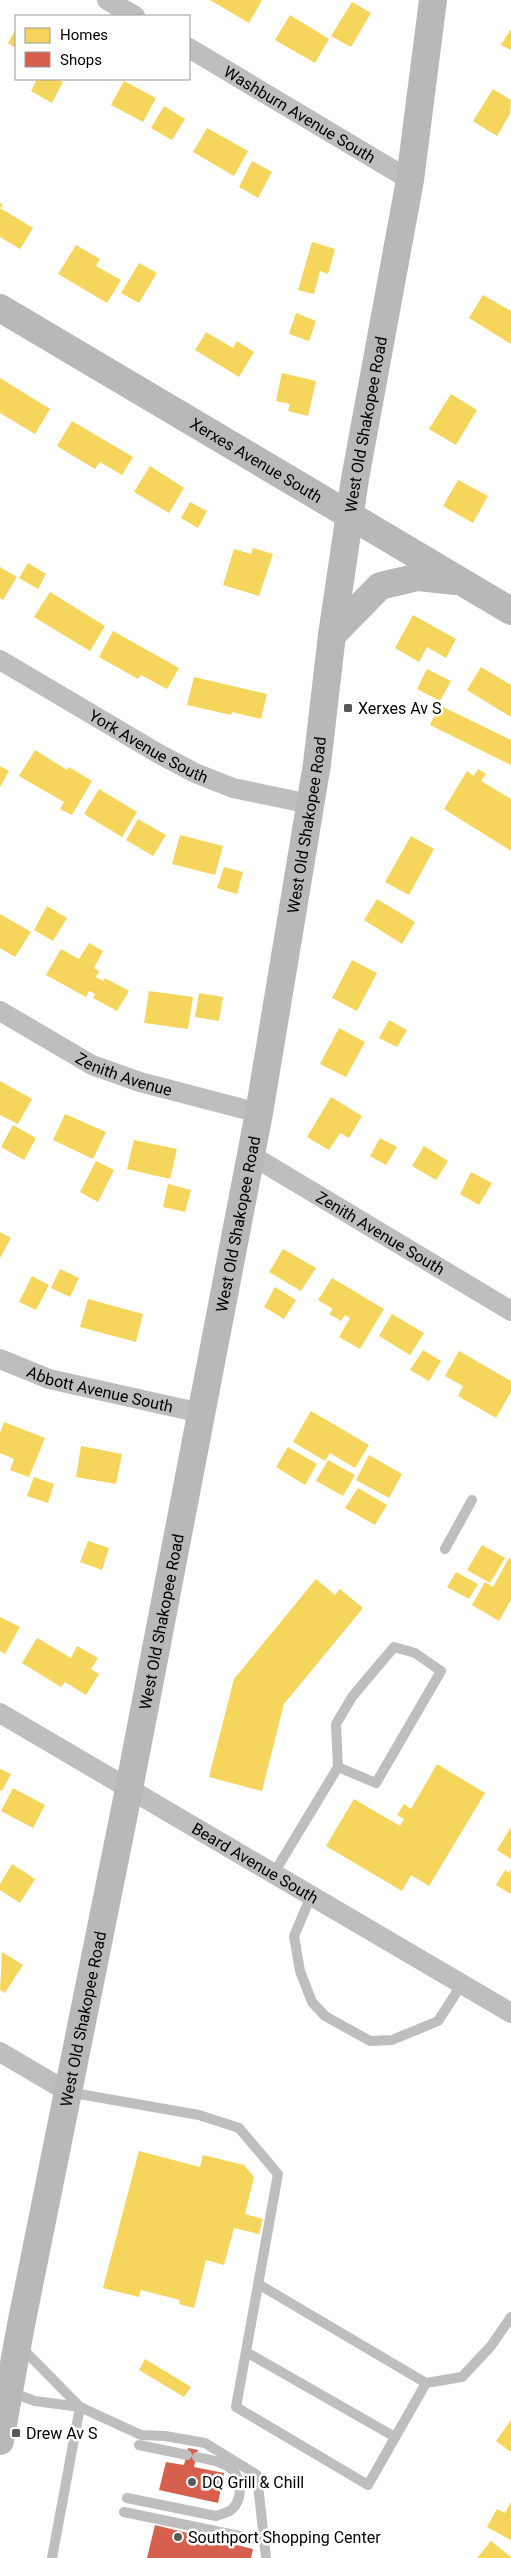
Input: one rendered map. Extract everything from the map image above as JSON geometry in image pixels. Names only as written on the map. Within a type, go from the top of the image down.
[{"type":"main road","name":"West Old Shakopee Road","points":[[0,2441],[4,2389],[18,2344],[129,1789],[259,1113],[310,804],[350,514],[410,180],[433,0]]},
{"type":"main road","name":"Xerxes Avenue South","points":[[0,308],[511,611]]},
{"type":"main road","points":[[332,635],[380,586],[418,577],[461,582]]},
{"type":"street","points":[[107,0],[133,15]]},
{"type":"street","name":"Washburn Avenue South","points":[[190,49],[410,180]]},
{"type":"street","name":"York Avenue South","points":[[0,660],[159,754],[195,773],[233,788],[310,804]]},
{"type":"street","name":"Zenith Avenue","points":[[0,1011],[92,1065],[140,1082],[259,1113]]},
{"type":"street","name":"Zenith Avenue South","points":[[251,1155],[511,1311]]},
{"type":"street","name":"Abbott Avenue South","points":[[0,1359],[49,1379],[201,1413]]},
{"type":"street","name":"Beard Avenue South","points":[[0,1713],[511,2013]]},
{"type":"street","points":[[0,2052],[68,2092]]},
{"type":"lane","points":[[444,1549],[472,1500]]},
{"type":"lane","points":[[274,1873],[338,1767],[336,1724],[352,1697],[394,1647],[415,1653],[441,1671],[376,1783],[338,1767]]},
{"type":"lane","points":[[312,1896],[294,1936],[300,1971],[312,2002],[325,2016],[370,2041],[392,2040],[438,2021],[462,1984]]},
{"type":"lane","points":[[68,2092],[199,2115],[239,2128],[278,2174],[236,2407],[368,2485],[426,2383]]},
{"type":"lane","points":[[258,2284],[426,2383],[462,2378],[491,2346],[511,2317]]},
{"type":"lane","points":[[18,2344],[80,2406],[140,2440],[192,2456],[220,2462],[234,2471],[240,2486],[237,2503],[230,2512],[216,2516],[127,2498]]},
{"type":"lane","points":[[246,2352],[395,2437]]},
{"type":"lane","points":[[4,2389],[35,2401],[80,2406]]},
{"type":"lane","points":[[52,2558],[80,2406]]},
{"type":"lane","points":[[140,2440],[164,2436],[205,2443],[258,2475],[266,2558]]},
{"type":"lane","points":[[124,2512],[264,2541]]},
{"type":"building: Homes","points":[[210,0],[262,0],[249,23]]},
{"type":"building: Homes","points":[[352,2],[371,13],[351,47],[331,36]]},
{"type":"building: Homes","points":[[290,15],[329,39],[315,63],[275,40]]},
{"type":"building: Homes","points":[[511,29],[511,50],[501,45]]},
{"type":"building: Homes","points":[[15,31],[15,47],[8,43]]},
{"type":"building: Homes","points":[[36,80],[60,80],[63,82],[52,103],[31,91]]},
{"type":"building: Homes","points":[[124,81],[156,98],[143,122],[111,105]]},
{"type":"building: Homes","points":[[493,89],[511,100],[510,114],[497,136],[473,121]]},
{"type":"building: Homes","points":[[164,106],[185,119],[172,140],[151,128]]},
{"type":"building: Homes","points":[[207,128],[248,151],[234,176],[193,152]]},
{"type":"building: Homes","points":[[252,161],[272,172],[258,198],[239,187]]},
{"type":"building: Homes","points":[[0,208],[33,228],[20,249],[0,237]]},
{"type":"building: Homes","points":[[312,242],[335,249],[328,274],[320,271],[314,294],[298,290]]},
{"type":"building: Homes","points":[[76,245],[100,259],[96,266],[121,280],[107,303],[58,274]]},
{"type":"building: Homes","points":[[139,263],[157,273],[139,303],[121,293]]},
{"type":"building: Homes","points":[[483,295],[511,311],[511,344],[469,318]]},
{"type":"building: Homes","points":[[296,313],[316,321],[309,341],[289,334]]},
{"type":"building: Homes","points":[[206,332],[233,348],[237,341],[254,352],[239,377],[195,350]]},
{"type":"building: Homes","points":[[282,373],[316,381],[308,416],[288,411],[290,404],[276,401]]},
{"type":"building: Homes","points":[[0,378],[50,409],[35,434],[0,413]]},
{"type":"building: Homes","points":[[451,394],[477,410],[456,445],[429,429]]},
{"type":"building: Homes","points":[[72,421],[133,457],[122,475],[100,462],[95,469],[57,446]]},
{"type":"building: Homes","points":[[150,466],[184,488],[169,513],[134,492]]},
{"type":"building: Homes","points":[[458,480],[488,496],[473,523],[443,506]]},
{"type":"building: Homes","points":[[190,502],[207,511],[198,528],[181,518]]},
{"type":"building: Homes","points":[[253,548],[273,554],[259,596],[223,585],[234,549],[251,554]]},
{"type":"building: Homes","points":[[28,563],[46,574],[38,589],[19,578]]},
{"type":"building: Homes","points":[[0,567],[17,577],[3,600],[0,598]]},
{"type":"building: Homes","points":[[50,592],[105,626],[90,651],[34,617]]},
{"type":"building: Homes","points":[[413,615],[456,639],[446,658],[427,647],[419,662],[395,648]]},
{"type":"building: Homes","points":[[113,631],[179,668],[167,689],[141,675],[138,679],[99,657]]},
{"type":"building: Homes","points":[[481,667],[511,685],[511,717],[467,690]]},
{"type":"building: Homes","points":[[427,669],[451,681],[440,701],[417,689]]},
{"type":"building: Homes","points":[[194,677],[267,694],[261,719],[232,712],[231,715],[187,705]]},
{"type":"building: Homes","points":[[439,705],[511,740],[511,765],[430,725]]},
{"type":"building: Homes","points":[[35,750],[67,770],[69,767],[92,781],[72,815],[60,809],[64,802],[19,776]]},
{"type":"building: Homes","points":[[0,766],[9,771],[0,787]]},
{"type":"building: Homes","points":[[478,769],[486,774],[481,781],[511,799],[511,851],[444,809],[467,771],[474,776]]},
{"type":"building: Homes","points":[[99,789],[137,812],[122,837],[84,814]]},
{"type":"building: Homes","points":[[138,819],[166,835],[153,856],[126,840]]},
{"type":"building: Homes","points":[[180,835],[223,846],[215,875],[172,864]]},
{"type":"building: Homes","points":[[411,836],[434,849],[409,895],[385,882]]},
{"type":"building: Homes","points":[[224,867],[243,872],[237,894],[217,888]]},
{"type":"building: Homes","points":[[377,899],[415,922],[402,944],[364,920]]},
{"type":"building: Homes","points":[[47,906],[67,918],[53,941],[34,930]]},
{"type":"building: Homes","points":[[0,914],[31,932],[15,957],[0,948]]},
{"type":"building: Homes","points":[[89,943],[103,951],[94,968],[99,971],[96,977],[103,981],[105,978],[129,991],[117,1011],[93,998],[95,994],[89,991],[86,997],[46,975],[61,949],[79,959]]},
{"type":"building: Homes","points":[[352,960],[377,973],[357,1011],[332,998]]},
{"type":"building: Homes","points":[[149,991],[193,997],[188,1029],[144,1023]]},
{"type":"building: Homes","points":[[199,993],[223,997],[219,1021],[195,1017]]},
{"type":"building: Homes","points":[[389,1020],[407,1030],[397,1047],[379,1038]]},
{"type":"building: Homes","points":[[339,1028],[365,1042],[346,1077],[320,1064]]},
{"type":"building: Homes","points":[[0,1081],[32,1099],[18,1124],[0,1115]]},
{"type":"building: Homes","points":[[331,1097],[362,1116],[349,1138],[340,1133],[329,1150],[307,1137]]},
{"type":"building: Homes","points":[[65,1114],[106,1132],[93,1159],[53,1140]]},
{"type":"building: Homes","points":[[13,1125],[36,1138],[24,1160],[1,1147]]},
{"type":"building: Homes","points":[[380,1138],[397,1147],[386,1165],[370,1156]]},
{"type":"building: Homes","points":[[134,1140],[177,1149],[170,1179],[127,1169]]},
{"type":"building: Homes","points":[[424,1146],[448,1161],[436,1180],[412,1166]]},
{"type":"building: Homes","points":[[96,1161],[114,1170],[98,1202],[80,1192]]},
{"type":"building: Homes","points":[[471,1172],[492,1183],[479,1205],[460,1194]]},
{"type":"building: Homes","points":[[168,1184],[191,1190],[185,1212],[163,1207]]},
{"type":"building: Homes","points":[[0,1232],[11,1238],[0,1258]]},
{"type":"building: Homes","points":[[283,1249],[316,1268],[301,1291],[269,1272]]},
{"type":"building: Homes","points":[[60,1269],[79,1278],[70,1297],[51,1288]]},
{"type":"building: Homes","points":[[32,1276],[49,1285],[36,1310],[19,1302]]},
{"type":"building: Homes","points":[[332,1278],[384,1309],[360,1349],[339,1337],[350,1318],[345,1315],[341,1321],[329,1314],[333,1309],[318,1300]]},
{"type":"building: Homes","points":[[275,1287],[296,1300],[284,1319],[264,1307]]},
{"type":"building: Homes","points":[[88,1299],[143,1314],[136,1342],[80,1327]]},
{"type":"building: Homes","points":[[392,1314],[424,1333],[410,1355],[379,1336]]},
{"type":"building: Homes","points":[[423,1350],[441,1361],[429,1381],[410,1370]]},
{"type":"building: Homes","points":[[459,1351],[511,1381],[511,1392],[496,1418],[458,1396],[463,1386],[445,1376]]},
{"type":"building: Homes","points":[[311,1411],[369,1445],[355,1468],[330,1453],[325,1461],[293,1442]]},
{"type":"building: Homes","points":[[4,1422],[45,1438],[29,1477],[10,1470],[14,1459],[0,1453],[0,1433]]},
{"type":"building: Homes","points":[[81,1446],[122,1454],[116,1484],[76,1477]]},
{"type":"building: Homes","points":[[288,1447],[317,1464],[305,1485],[276,1467]]},
{"type":"building: Homes","points":[[369,1455],[402,1474],[389,1498],[356,1480]]},
{"type":"building: Homes","points":[[328,1460],[355,1475],[343,1496],[316,1481]]},
{"type":"building: Homes","points":[[34,1477],[54,1484],[48,1503],[27,1496]]},
{"type":"building: Homes","points":[[358,1488],[387,1505],[375,1525],[345,1508]]},
{"type":"building: Homes","points":[[88,1541],[109,1548],[102,1570],[80,1562]]},
{"type":"building: Homes","points":[[482,1545],[505,1558],[490,1583],[467,1570]]},
{"type":"building: Homes","points":[[509,1558],[511,1559],[511,1600],[499,1621],[472,1605],[485,1582],[493,1587]]},
{"type":"building: Homes","points":[[456,1572],[478,1584],[469,1599],[447,1587]]},
{"type":"building: Homes","points":[[316,1579],[335,1595],[340,1589],[363,1608],[284,1704],[262,1791],[209,1777],[234,1679]]},
{"type":"building: Homes","points":[[0,1617],[20,1627],[5,1654],[0,1651]]},
{"type":"building: Homes","points":[[37,1638],[71,1658],[77,1646],[98,1658],[91,1669],[99,1674],[86,1695],[65,1682],[61,1687],[22,1663]]},
{"type":"building: Homes","points":[[437,1764],[485,1793],[429,1886],[411,1875],[402,1891],[326,1846],[354,1799],[400,1826],[404,1819],[397,1815],[404,1804],[411,1809]]},
{"type":"building: Homes","points":[[0,1769],[11,1774],[2,1791],[0,1790]]},
{"type":"building: Homes","points":[[13,1788],[45,1805],[33,1828],[1,1811]]},
{"type":"building: Homes","points":[[511,1827],[511,1859],[497,1850]]},
{"type":"building: Homes","points":[[12,1864],[35,1879],[20,1903],[0,1890],[0,1884]]},
{"type":"building: Homes","points":[[511,1869],[511,1894],[496,1885],[505,1870],[509,1873]]},
{"type":"building: Homes","points":[[2,1952],[23,1965],[5,1993],[0,1990]]},
{"type":"building: Homes","points":[[139,2151],[200,2167],[203,2155],[244,2165],[254,2177],[245,2214],[263,2219],[259,2234],[234,2228],[224,2265],[206,2260],[194,2308],[179,2304],[180,2300],[141,2290],[139,2297],[103,2288]]},
{"type":"building: Homes","points":[[145,2359],[191,2387],[184,2397],[139,2370]]},
{"type":"building: Homes","points":[[511,2420],[511,2452],[496,2441]]},
{"type":"building: Homes","points":[[511,2502],[511,2540],[487,2527],[497,2509],[505,2513]]},
{"type":"building: Homes","points":[[491,2541],[511,2557],[511,2558],[477,2558]]},
{"type":"building: Shops","name":"DQ Grill & Chill","points":[[188,2448],[198,2450],[194,2467],[224,2473],[218,2503],[159,2490],[166,2462],[184,2465]]},
{"type":"building: Shops","name":"Southport Shopping Center","points":[[155,2525],[253,2549],[251,2558],[147,2558]]},
{"type":"place","name":"Xerxes Av S","points":[[348,708]]},
{"type":"place","name":"Drew Av S","points":[[16,2433]]},
{"type":"place","name":"DQ Grill & Chill","points":[[192,2482]]},
{"type":"place","name":"Southport Shopping Center","points":[[178,2537]]}]
